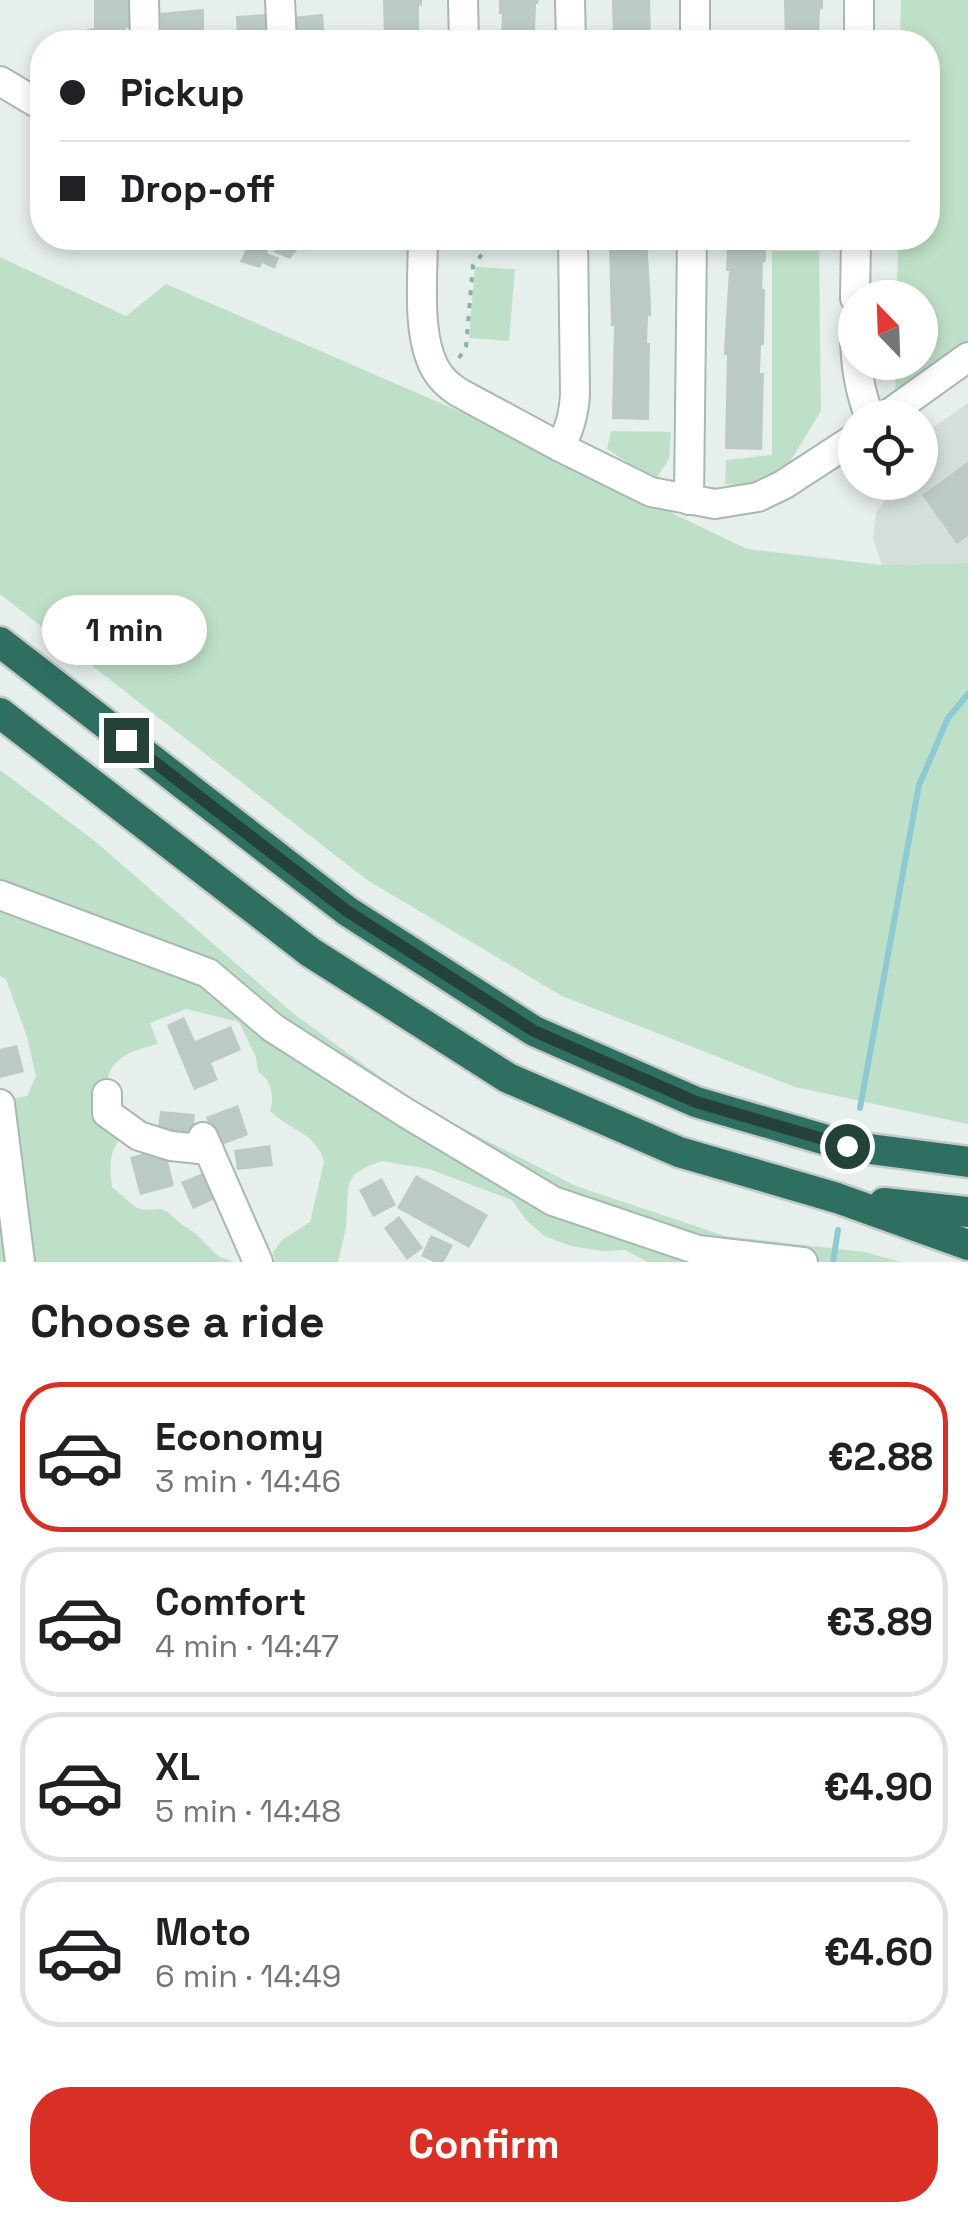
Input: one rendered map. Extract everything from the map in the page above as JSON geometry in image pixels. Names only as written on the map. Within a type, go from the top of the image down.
[{"type":"highway","points":[[0,642],[347,911],[534,1031],[696,1102],[847,1146],[968,1162]]},
{"type":"highway","points":[[0,713],[310,952],[508,1078],[679,1152],[837,1198],[968,1246]]},
{"type":"highway","points":[[837,1198],[968,1212]]},
{"type":"street","points":[[144,0],[145,30]]},
{"type":"street","points":[[280,0],[281,30]]},
{"type":"street","points":[[463,0],[464,30]]},
{"type":"street","points":[[570,0],[571,30]]},
{"type":"street","points":[[695,30],[696,0]]},
{"type":"street","points":[[859,0],[859,30]]},
{"type":"street","points":[[0,81],[30,99]]},
{"type":"street","points":[[423,250],[426,338],[436,371],[445,382],[652,492],[715,504],[758,498],[838,450]]},
{"type":"street","points":[[560,446],[574,414],[573,250]]},
{"type":"street","points":[[689,500],[692,250]]},
{"type":"street","points":[[856,250],[856,280]]},
{"type":"street","points":[[908,400],[968,357]]},
{"type":"street","points":[[0,894],[208,973],[273,1028],[553,1201],[698,1250],[803,1262]]},
{"type":"street","points":[[107,1094],[107,1112],[138,1136],[170,1146],[206,1144],[258,1262]]},
{"type":"street","points":[[0,1104],[20,1262]]},
{"type":"path","points":[[445,382],[466,347],[474,265],[486,250]]},
{"type":"shaded area","points":[[968,403],[968,563],[882,565],[873,539],[876,512],[885,500],[938,500],[938,424]]},
{"type":"green space","points":[[901,0],[968,0],[968,345],[938,367],[938,280],[897,280],[898,250],[940,250],[940,30],[900,30]]},
{"type":"green space","points":[[772,251],[819,251],[821,411],[788,465],[749,486],[725,484],[726,460],[772,455]]},
{"type":"green space","points":[[0,257],[126,316],[166,284],[461,412],[747,549],[882,565],[968,563],[968,1124],[795,1087],[562,996],[367,880],[0,594]]},
{"type":"green space","points":[[475,267],[515,269],[509,341],[469,338]]},
{"type":"green space","points":[[896,380],[921,380],[895,399]]},
{"type":"green space","points":[[611,431],[671,432],[669,459],[657,477],[607,449]]},
{"type":"green space","points":[[0,770],[96,842],[294,1014],[426,1110],[576,1186],[725,1236],[865,1252],[901,1262],[648,1262],[625,1250],[571,1246],[544,1236],[512,1200],[429,1169],[382,1161],[368,1166],[351,1180],[338,1262],[267,1262],[275,1260],[273,1252],[282,1240],[310,1222],[324,1162],[309,1138],[270,1111],[271,1089],[258,1072],[256,1057],[239,1022],[186,1009],[150,1023],[158,1044],[118,1060],[109,1074],[107,1083],[126,1132],[112,1157],[112,1187],[137,1208],[168,1212],[218,1256],[234,1262],[0,1262],[0,1101],[27,1096],[36,1076],[27,1037],[6,979],[0,976]]},
{"type":"building","points":[[94,0],[134,0],[135,28],[87,30],[94,28]]},
{"type":"building","points":[[383,0],[422,0],[419,30],[384,30]]},
{"type":"building","points":[[499,0],[539,0],[535,30],[501,30]]},
{"type":"building","points":[[612,0],[650,0],[651,30],[613,30]]},
{"type":"building","points":[[784,0],[823,0],[819,30],[785,30]]},
{"type":"building","points":[[204,9],[204,30],[161,30],[160,13]]},
{"type":"building","points":[[267,14],[268,30],[237,30],[236,16]]},
{"type":"building","points":[[323,14],[324,30],[293,30],[292,17]]},
{"type":"building","points":[[245,250],[268,250],[279,258],[275,269],[262,263],[260,268],[240,262]]},
{"type":"building","points":[[274,250],[297,250],[290,259]]},
{"type":"building","points":[[609,250],[648,250],[649,420],[612,419]]},
{"type":"building","points":[[727,250],[766,250],[760,373],[764,373],[762,450],[725,449]]},
{"type":"building","points":[[968,462],[968,536],[957,544],[926,500],[938,500],[938,484]]},
{"type":"building","points":[[184,1017],[195,1041],[231,1026],[241,1050],[211,1063],[218,1080],[194,1090],[167,1025]]},
{"type":"building","points":[[17,1045],[24,1072],[0,1078],[0,1049]]},
{"type":"building","points":[[238,1105],[248,1135],[217,1147],[206,1117]]},
{"type":"building","points":[[160,1111],[195,1114],[192,1142],[157,1139]]},
{"type":"building","points":[[270,1145],[273,1166],[237,1170],[234,1150]]},
{"type":"building","points":[[165,1148],[174,1186],[140,1195],[130,1157]]},
{"type":"building","points":[[206,1172],[217,1198],[193,1209],[181,1182]]},
{"type":"building","points":[[416,1175],[488,1215],[469,1248],[397,1208]]},
{"type":"building","points":[[382,1178],[396,1205],[373,1217],[359,1190]]},
{"type":"building","points":[[399,1216],[423,1248],[407,1260],[384,1228]]},
{"type":"building","points":[[431,1235],[453,1245],[444,1262],[421,1256]]},
{"type":"waterway","points":[[860,1108],[919,785],[948,718],[968,694]]},
{"type":"waterway","points":[[833,1262],[838,1230]]},
{"type":"route","points":[[126,740],[347,911],[534,1031],[696,1102],[847,1146]]}]
